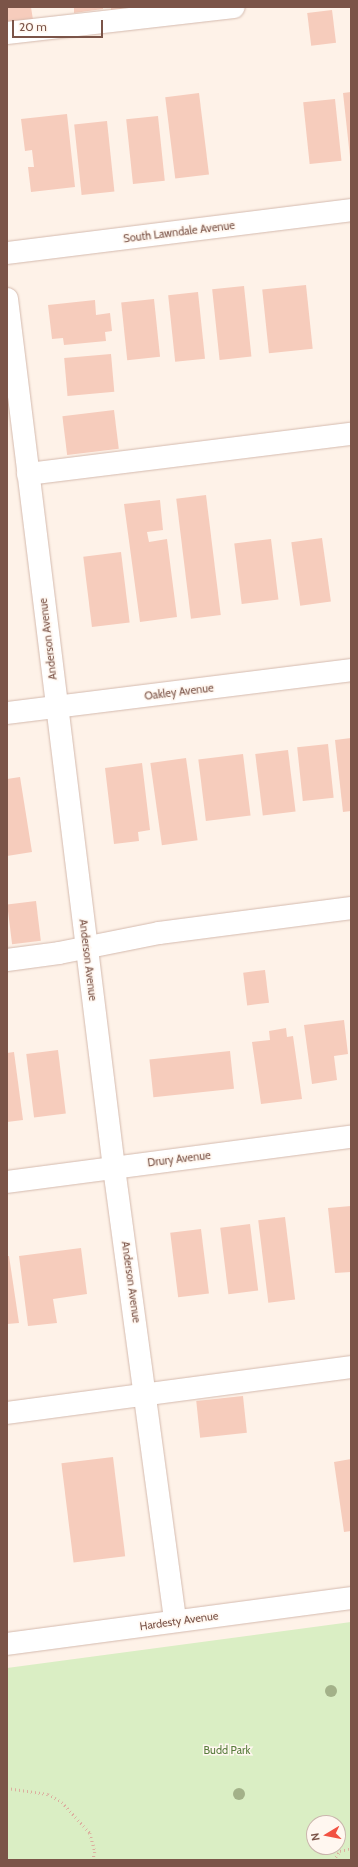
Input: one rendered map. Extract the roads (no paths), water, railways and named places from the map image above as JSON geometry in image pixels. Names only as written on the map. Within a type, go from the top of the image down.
[{"type":"street","points":[[7,33],[234,7]]},
{"type":"street","name":"South Lawndale Avenue","points":[[7,254],[351,210]]},
{"type":"street","name":"Anderson Avenue","points":[[7,299],[114,1168],[147,1394],[175,1621]]},
{"type":"street","points":[[28,474],[351,434]]},
{"type":"street","name":"Oakley Avenue","points":[[7,713],[351,670]]},
{"type":"street","points":[[7,960],[159,933],[351,908]]},
{"type":"street","name":"Drury Avenue","points":[[7,1182],[351,1137]]},
{"type":"street","points":[[7,1413],[351,1367]]},
{"type":"street","name":"Hardesty Avenue","points":[[7,1644],[351,1598]]},
{"type":"park label","name":"Budd Park","points":[[227,1750]]}]
